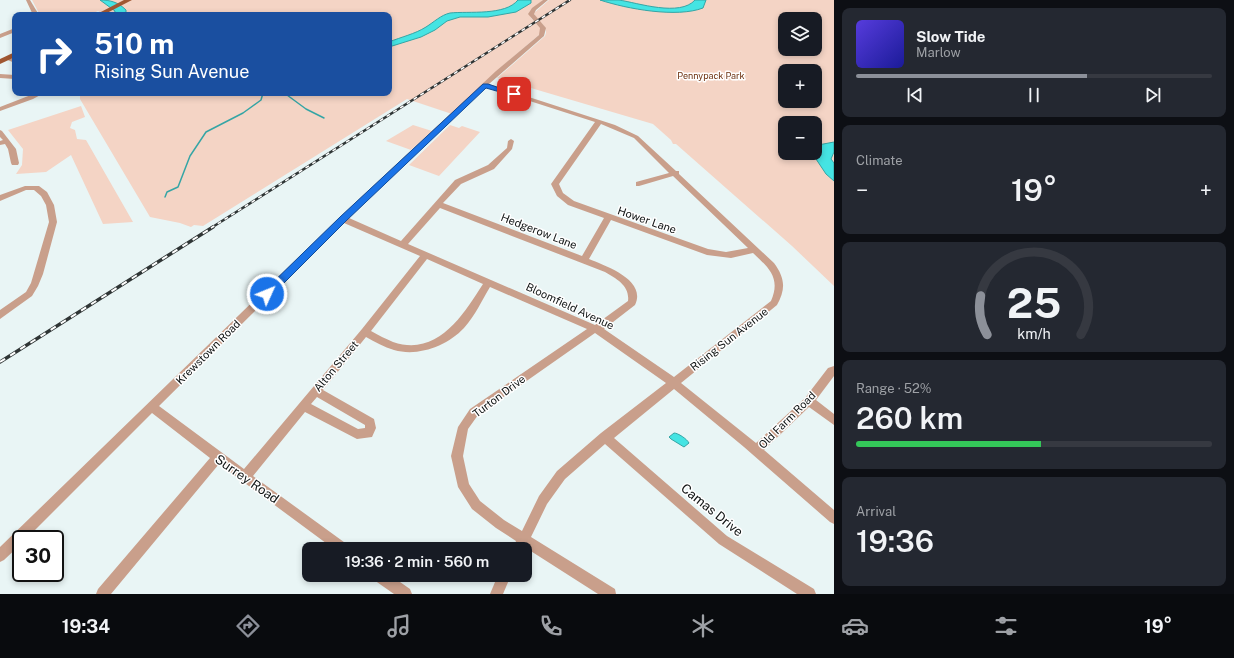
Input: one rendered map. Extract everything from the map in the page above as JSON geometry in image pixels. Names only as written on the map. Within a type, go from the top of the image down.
[{"type":"main road","points":[[102,12],[124,0]]},
{"type":"main road","points":[[102,12],[129,0]]},
{"type":"main road","points":[[3,60],[12,56]]},
{"type":"street","points":[[28,0],[34,12]]},
{"type":"street","name":"Krewstown Road","points":[[0,556],[343,219],[498,72],[541,36],[543,28],[531,14],[534,9],[546,0]]},
{"type":"street","points":[[0,36],[12,31]]},
{"type":"street","points":[[0,76],[12,77]]},
{"type":"street","name":"Rising Sun Avenue","points":[[485,85],[613,126],[636,137],[755,249],[776,271],[780,282],[780,292],[774,303],[605,437],[562,475],[543,500],[522,542]]},
{"type":"street","points":[[0,109],[35,96]]},
{"type":"street","name":"Hower Lane","points":[[599,122],[562,172],[556,184],[556,188],[564,199],[608,218],[722,256],[734,255],[755,249]]},
{"type":"street","points":[[0,132],[3,142],[12,149],[15,163]]},
{"type":"street","points":[[402,244],[458,182],[491,167],[510,148],[511,141]]},
{"type":"street","points":[[639,184],[676,173]]},
{"type":"street","points":[[0,198],[26,188],[36,188],[44,194],[50,205],[53,222],[35,284],[29,294],[0,315]]},
{"type":"street","name":"Hedgerow Lane","points":[[438,204],[608,270],[620,276],[629,285]]},
{"type":"street","points":[[584,260],[608,218]]},
{"type":"street","name":"Bloomfield Avenue","points":[[343,219],[596,329],[619,343],[674,382],[834,518]]},
{"type":"street","name":"Alton Street","points":[[245,476],[365,332],[425,255]]},
{"type":"street","points":[[365,332],[398,347],[415,349],[430,346],[453,332],[465,320],[489,282]]},
{"type":"street","name":"Turton Drive","points":[[519,542],[500,524],[476,505],[464,487],[457,456],[463,427],[474,412],[632,303],[633,297],[629,285]]},
{"type":"street","name":"Old Farm Road","points":[[756,451],[809,400],[834,370]]},
{"type":"street","points":[[303,405],[357,434],[368,433],[371,428],[370,422],[315,391]]},
{"type":"street","points":[[809,400],[834,420]]},
{"type":"street","name":"Surrey Road","points":[[152,407],[217,458],[245,476],[335,542]]},
{"type":"street","name":"Camas Drive","points":[[605,437],[723,540],[809,594]]},
{"type":"street","points":[[109,592],[217,458]]},
{"type":"street","name":"Turton Drive","points":[[532,550],[610,594]]},
{"type":"street","points":[[388,582],[400,592]]},
{"type":"street","points":[[496,594],[502,582]]},
{"type":"green space","points":[[32,0],[543,0],[529,13],[531,18],[540,27],[540,34],[500,68],[452,114],[407,99],[203,226],[194,225],[191,227],[180,223],[150,217],[80,99],[80,96],[392,96],[392,12],[38,12]]},
{"type":"green space","name":"Pennypack Park","points":[[549,0],[834,0],[834,286],[792,246],[676,144],[673,144],[671,140],[653,124],[497,78],[545,36],[546,29],[534,13]]},
{"type":"green space","points":[[81,106],[85,117],[72,122],[70,128],[75,130],[77,139],[86,140],[133,222],[103,224],[71,155],[46,172],[16,174],[22,165],[23,149],[8,130]]},
{"type":"green space","points":[[413,125],[432,131],[411,150],[386,141]]},
{"type":"green space","points":[[450,125],[459,128],[462,126],[480,132],[439,176],[409,165]]},
{"type":"water","points":[[100,0],[117,3],[126,10],[126,12],[115,11]]},
{"type":"water","points":[[518,0],[531,0],[531,3],[516,12],[488,17],[460,17],[447,21],[435,30],[421,37],[392,46],[392,41],[413,34],[447,14],[496,11],[512,5]]},
{"type":"water","points":[[600,0],[619,0],[658,8],[679,8],[688,5],[695,0],[706,0],[703,8],[692,11],[666,12],[638,9]]},
{"type":"water","points":[[834,142],[834,152],[831,159],[834,163],[834,181],[826,174],[817,160],[822,160],[822,144]]},
{"type":"water","points":[[674,433],[682,436],[689,443],[684,447],[671,439],[669,437]]},
{"type":"waterway","points":[[165,197],[167,192],[178,187],[190,156],[206,132],[243,113],[261,100],[262,96]]},
{"type":"waterway","points":[[288,96],[306,109],[324,118]]},
{"type":"railway","points":[[211,228],[570,0]]},
{"type":"railway","points":[[0,362],[213,227]]},
{"type":"route","points":[[267,294],[343,219],[485,85],[514,94]]}]
